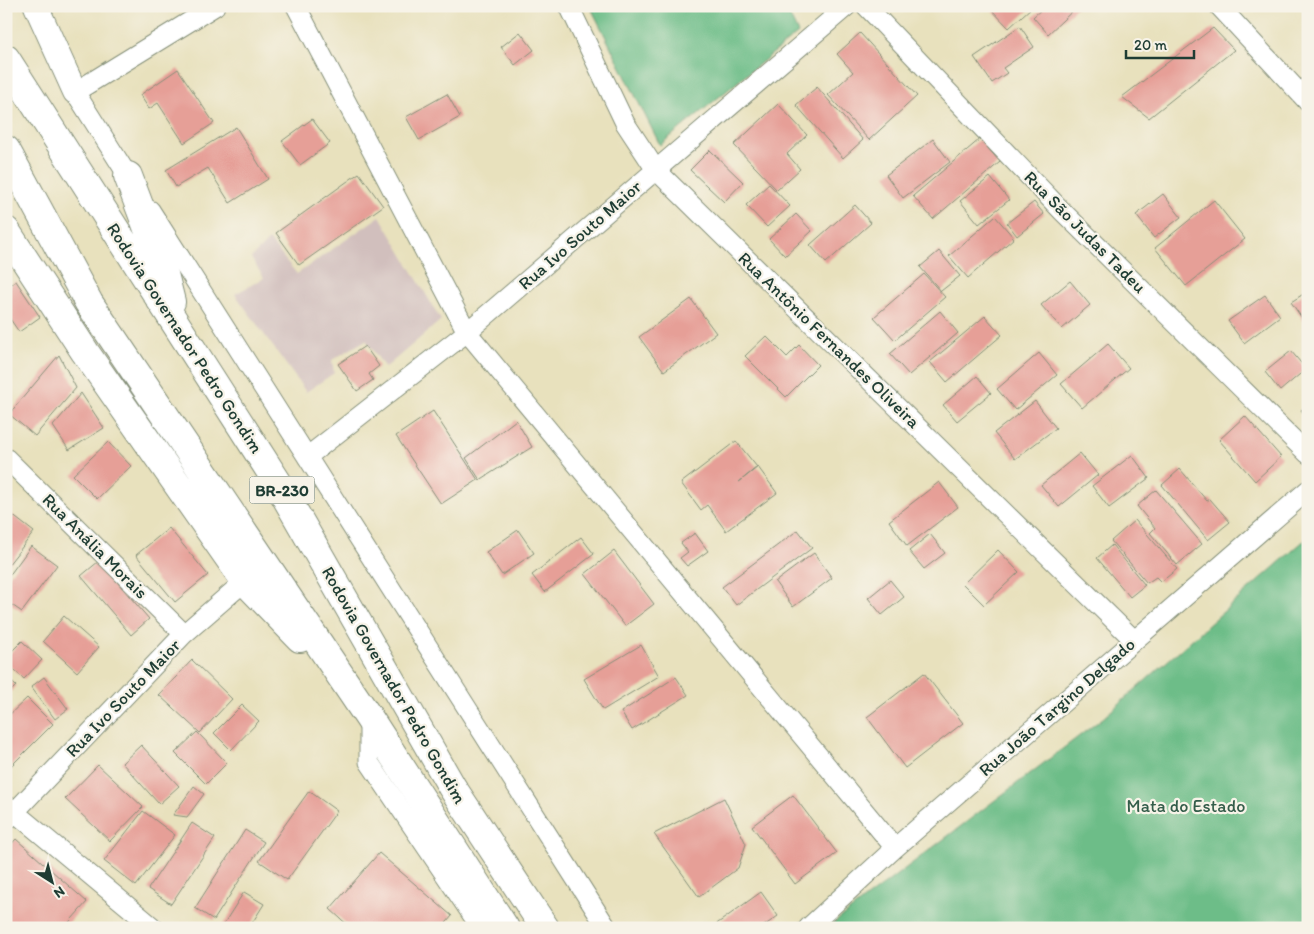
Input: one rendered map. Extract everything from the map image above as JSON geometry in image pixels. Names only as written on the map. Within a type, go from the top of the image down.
[{"type":"highway","name":"Rodovia Governador Pedro Gondim","points":[[6,59],[276,480],[452,788],[545,928]]},
{"type":"highway","name":"Rodovia Governador Pedro Gondim","points":[[6,150],[89,303],[369,718],[505,928]]},
{"type":"highway","points":[[128,176],[162,266],[178,326]]},
{"type":"highway","points":[[6,231],[85,352],[245,582],[346,684]]},
{"type":"street","points":[[36,6],[75,92],[607,928]]},
{"type":"street","points":[[75,92],[215,6]]},
{"type":"street","points":[[296,6],[467,332],[895,848]]},
{"type":"street","name":"Rua Antônio Fernandes Oliveira","points":[[569,6],[625,123],[656,170],[1134,640]]},
{"type":"street","name":"Rua Ivo Souto Maior","points":[[307,457],[467,332],[847,6]]},
{"type":"street","name":"Rua São Judas Tadeu","points":[[866,6],[1062,211],[1308,454]]},
{"type":"street","points":[[1219,6],[1308,102]]},
{"type":"street","name":"Rua Anália Morais","points":[[6,458],[184,634]]},
{"type":"street","name":"Rua João Targino Delgado","points":[[808,928],[895,848],[1308,490]]},
{"type":"street","name":"Rua Ivo Souto Maior","points":[[9,813],[184,634],[245,582]]},
{"type":"street","points":[[369,718],[369,762],[482,928]]},
{"type":"street","points":[[9,813],[154,928]]},
{"type":"shaded area","points":[[380,216],[441,320],[385,368],[366,340],[332,360],[334,373],[306,392],[235,294],[264,278],[251,258],[269,240],[297,274]]},
{"type":"green space","points":[[590,6],[785,6],[798,33],[660,145]]},
{"type":"green space","name":"Mata do Estado","points":[[1308,537],[1308,928],[827,928],[1103,718]]},
{"type":"building","points":[[988,6],[1033,6],[1009,28]]},
{"type":"building","points":[[1045,6],[1078,6],[1048,34],[1033,17]]},
{"type":"building","points":[[1020,26],[1034,47],[1003,68],[1007,73],[992,83],[974,57]]},
{"type":"building","points":[[1213,28],[1234,50],[1149,118],[1122,97]]},
{"type":"building","points":[[520,32],[534,50],[515,65],[501,47]]},
{"type":"building","points":[[860,33],[917,96],[869,140],[828,95],[853,72],[837,54]]},
{"type":"building","points":[[178,69],[214,123],[184,143],[158,103],[149,109],[140,95]]},
{"type":"building","points":[[817,87],[863,140],[843,158],[796,105]]},
{"type":"building","points":[[447,94],[460,117],[419,140],[406,117]]},
{"type":"building","points":[[778,104],[807,135],[787,154],[800,169],[777,190],[734,145]]},
{"type":"building","points":[[312,119],[330,143],[300,165],[282,141]]},
{"type":"building","points":[[236,127],[268,179],[230,203],[208,168],[176,187],[166,170]]},
{"type":"building","points":[[933,139],[950,162],[903,198],[886,175]]},
{"type":"building","points":[[980,139],[1000,162],[933,219],[913,196]]},
{"type":"building","points":[[710,150],[743,182],[724,202],[690,170]]},
{"type":"building","points":[[359,173],[383,206],[299,265],[276,233]]},
{"type":"building","points":[[990,177],[1009,200],[979,224],[960,201]]},
{"type":"building","points":[[769,184],[790,206],[767,227],[746,205]]},
{"type":"building","points":[[1163,194],[1181,217],[1154,238],[1136,215]]},
{"type":"building","points":[[1214,200],[1245,239],[1186,286],[1155,248]]},
{"type":"building","points":[[1034,202],[1044,214],[1017,236],[1007,223]]},
{"type":"building","points":[[855,205],[871,223],[826,263],[810,245]]},
{"type":"building","points":[[796,214],[812,231],[785,256],[769,239]]},
{"type":"building","points":[[995,216],[1014,238],[968,278],[949,256]]},
{"type":"building","points":[[939,251],[960,276],[941,291],[920,267]]},
{"type":"building","points":[[924,274],[945,297],[895,340],[874,317]]},
{"type":"building","points":[[16,281],[40,317],[19,332],[6,313],[6,288]]},
{"type":"building","points":[[1070,281],[1090,305],[1062,329],[1041,305]]},
{"type":"building","points":[[1308,291],[1308,327],[1291,302]]},
{"type":"building","points":[[1265,295],[1280,316],[1244,343],[1228,321]]},
{"type":"building","points":[[691,299],[716,333],[664,371],[639,337]]},
{"type":"building","points":[[940,311],[958,333],[909,375],[890,354]]},
{"type":"building","points":[[985,316],[1002,335],[947,382],[930,362]]},
{"type":"building","points":[[766,336],[787,357],[799,345],[818,365],[786,397],[745,356]]},
{"type":"building","points":[[1108,344],[1129,368],[1082,408],[1061,384]]},
{"type":"building","points":[[365,346],[379,366],[369,374],[373,380],[357,391],[338,364]]},
{"type":"building","points":[[1291,351],[1306,369],[1280,391],[1265,372]]},
{"type":"building","points":[[1039,353],[1057,375],[1015,410],[997,389]]},
{"type":"building","points":[[59,355],[76,388],[35,436],[9,414]]},
{"type":"building","points":[[977,376],[991,393],[957,421],[943,405]]},
{"type":"building","points":[[81,393],[104,428],[69,450],[53,426]]},
{"type":"building","points":[[1035,401],[1056,428],[1015,459],[994,433]]},
{"type":"building","points":[[1308,404],[1308,419],[1301,410]]},
{"type":"building","points":[[433,411],[478,480],[441,504],[396,436]]},
{"type":"building","points":[[1245,416],[1281,457],[1255,481],[1219,440]]},
{"type":"building","points":[[516,420],[532,447],[480,480],[466,458]]},
{"type":"building","points":[[736,441],[757,467],[739,482],[758,467],[777,493],[726,531],[707,505],[701,510],[681,483]]},
{"type":"building","points":[[108,442],[131,466],[97,499],[73,475]]},
{"type":"building","points":[[1080,453],[1098,475],[1059,507],[1041,485]]},
{"type":"building","points":[[1132,455],[1149,478],[1109,508],[1092,486]]},
{"type":"building","points":[[1180,469],[1207,501],[1210,499],[1230,522],[1208,540],[1162,485]]},
{"type":"building","points":[[939,482],[958,507],[907,546],[889,521]]},
{"type":"building","points":[[1156,490],[1202,544],[1177,565],[1150,533],[1155,528],[1137,506]]},
{"type":"building","points":[[7,511],[34,532],[8,565],[6,564]]},
{"type":"building","points":[[1135,520],[1177,569],[1161,582],[1156,577],[1147,583],[1111,541]]},
{"type":"building","points":[[169,528],[208,575],[175,602],[136,555]]},
{"type":"building","points":[[518,530],[534,553],[502,575],[486,552]]},
{"type":"building","points":[[798,530],[812,548],[736,605],[722,587]]},
{"type":"building","points":[[695,533],[708,551],[687,566],[680,558],[688,552],[681,543]]},
{"type":"building","points":[[930,534],[945,553],[924,569],[909,551]]},
{"type":"building","points":[[581,537],[594,554],[545,592],[532,575]]},
{"type":"building","points":[[1112,545],[1145,585],[1130,597],[1097,558]]},
{"type":"building","points":[[31,546],[57,565],[22,612],[6,601],[6,580]]},
{"type":"building","points":[[998,550],[1019,572],[984,605],[963,584]]},
{"type":"building","points":[[614,551],[654,604],[625,626],[585,574]]},
{"type":"building","points":[[814,553],[832,578],[793,607],[775,582]]},
{"type":"building","points":[[99,561],[149,619],[131,635],[81,576]]},
{"type":"building","points":[[890,580],[904,597],[882,615],[868,598]]},
{"type":"building","points":[[64,616],[99,647],[77,672],[43,641]]},
{"type":"building","points":[[22,641],[42,660],[24,679],[6,663],[6,657]]},
{"type":"building","points":[[641,645],[659,676],[603,710],[584,679]]},
{"type":"building","points":[[192,660],[232,699],[200,733],[159,695]]},
{"type":"building","points":[[924,673],[963,723],[905,768],[867,717]]},
{"type":"building","points":[[6,677],[16,686],[6,696]]},
{"type":"building","points":[[44,677],[68,709],[55,719],[31,687]]},
{"type":"building","points":[[676,677],[688,695],[632,730],[621,712]]},
{"type":"building","points":[[27,698],[53,724],[6,771],[6,718]]},
{"type":"building","points":[[242,705],[259,721],[231,750],[214,733]]},
{"type":"building","points":[[197,732],[227,763],[206,784],[175,753]]},
{"type":"building","points":[[141,745],[179,786],[159,804],[122,763]]},
{"type":"building","points":[[98,765],[143,807],[110,841],[65,799]]},
{"type":"building","points":[[194,786],[204,794],[187,817],[173,815]]},
{"type":"building","points":[[309,791],[337,811],[287,880],[259,861]]},
{"type":"building","points":[[793,795],[837,853],[795,884],[752,826]]},
{"type":"building","points":[[724,798],[746,844],[738,868],[699,897],[654,834]]},
{"type":"building","points":[[143,811],[175,835],[136,886],[104,861]]},
{"type":"building","points":[[192,823],[215,838],[171,904],[148,889]]},
{"type":"building","points":[[245,830],[264,842],[214,920],[195,908]]},
{"type":"building","points":[[16,839],[87,902],[64,928],[6,928],[6,850]]},
{"type":"building","points":[[379,853],[452,916],[442,928],[351,928],[330,909]]},
{"type":"building","points":[[244,892],[264,904],[249,928],[221,928]]},
{"type":"building","points":[[761,892],[778,916],[761,928],[711,928]]}]
